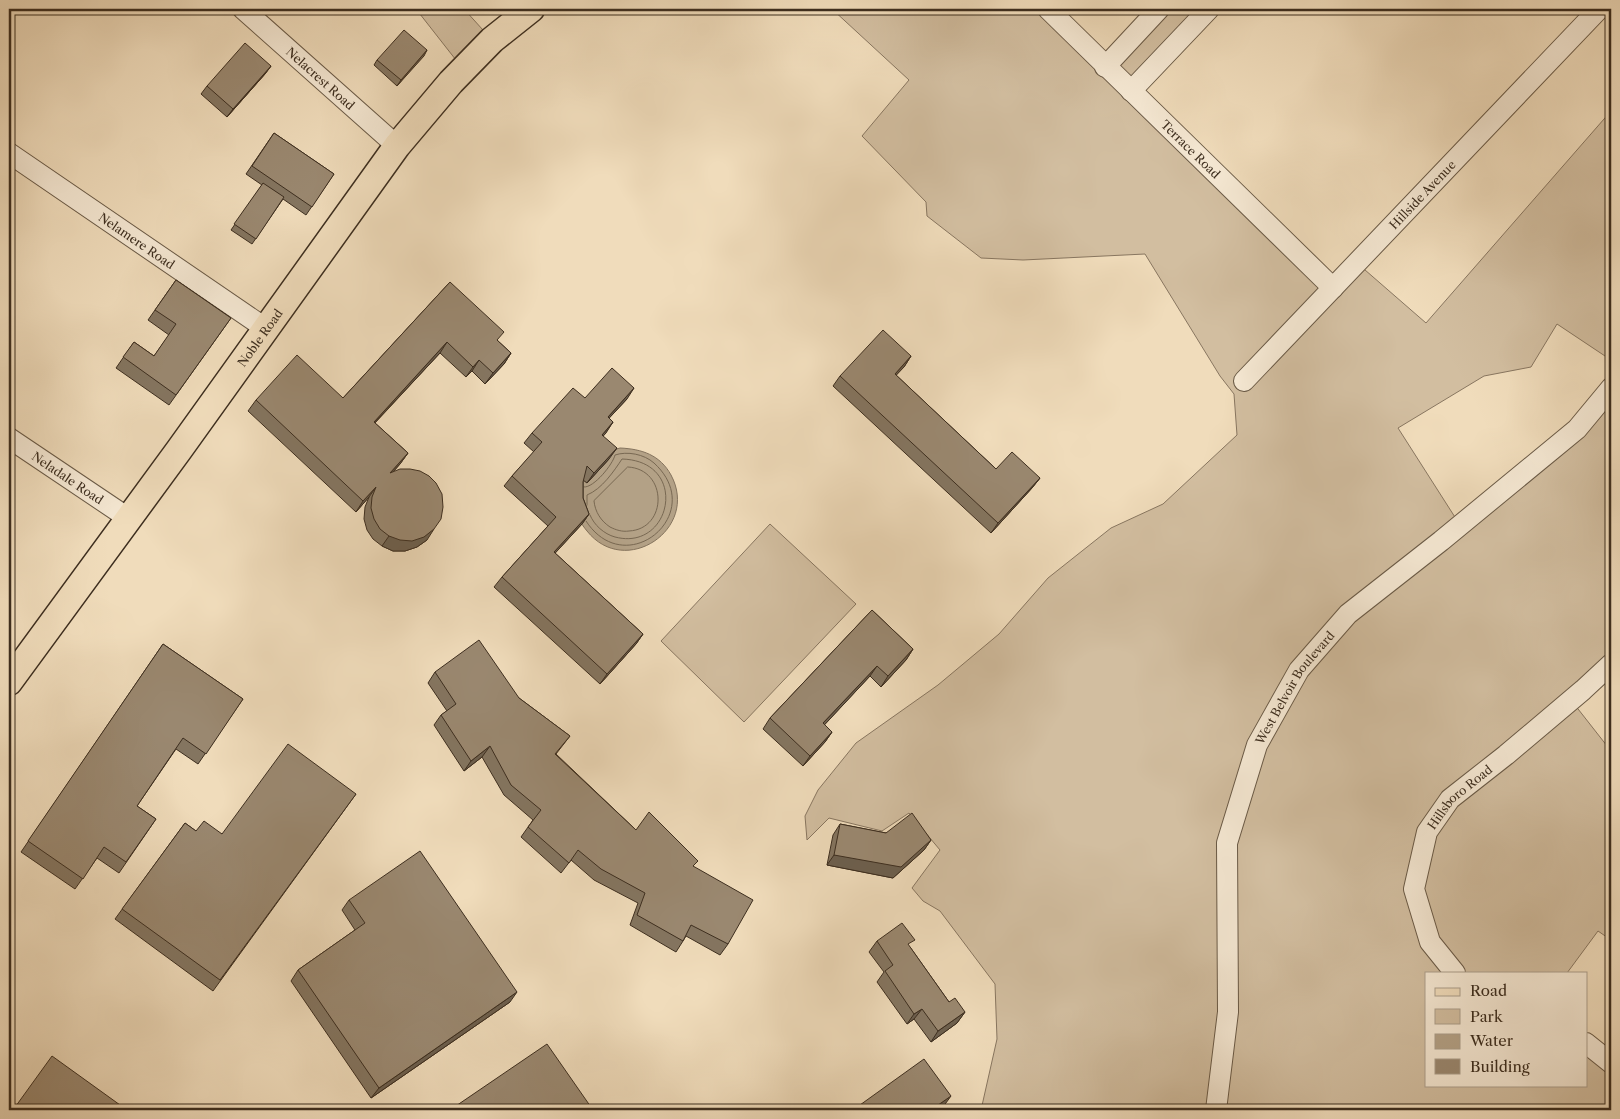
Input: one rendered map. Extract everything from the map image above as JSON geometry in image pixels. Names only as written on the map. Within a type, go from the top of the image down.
[{"type":"main road","name":"Noble Road","points":[[9,682],[179,450],[397,146],[457,76],[492,40],[531,9]]},
{"type":"street","name":"Nelacrest Road","points":[[243,9],[397,146]]},
{"type":"street","name":"Terrace Road","points":[[1048,9],[1105,67],[1333,288]]},
{"type":"street","points":[[1105,67],[1159,9]]},
{"type":"street","points":[[1131,91],[1209,9]]},
{"type":"street","name":"Hillside Avenue","points":[[1244,381],[1599,9]]},
{"type":"street","name":"Nelamere Road","points":[[9,153],[265,328]]},
{"type":"street","name":"West Belvoir Boulevard","points":[[1216,1110],[1228,1012],[1227,843],[1257,745],[1299,670],[1348,614],[1441,541],[1577,429],[1611,388]]},
{"type":"street","name":"Neladale Road","points":[[9,438],[128,518]]},
{"type":"street","name":"Hillsboro Road","points":[[1454,972],[1430,942],[1414,889],[1427,832],[1450,799],[1542,724],[1611,664]]},
{"type":"street","points":[[1588,1045],[1611,1063]]},
{"type":"green space","points":[[416,9],[464,9],[492,40],[463,69]]},
{"type":"green space","points":[[832,9],[1048,9],[1105,66],[1159,9],[1209,9],[1131,91],[1333,288],[1357,263],[1426,323],[1611,111],[1611,360],[1557,324],[1531,367],[1484,376],[1398,428],[1460,525],[1611,388],[1611,664],[1571,700],[1611,751],[1611,940],[1598,931],[1568,972],[1425,972],[1425,1086],[1588,1086],[1588,1045],[1611,1063],[1611,1110],[981,1110],[997,1039],[995,984],[940,911],[923,901],[912,888],[940,850],[909,813],[882,831],[829,818],[807,840],[805,816],[818,790],[856,743],[938,685],[999,634],[1048,578],[1111,528],[1163,504],[1237,435],[1234,394],[1220,376],[1145,254],[1023,260],[981,258],[927,216],[926,202],[862,136],[909,80]]},
{"type":"green space","points":[[770,524],[856,604],[744,722],[661,641]]},
{"type":"water","points":[[620,448],[650,454],[661,462],[671,475],[677,495],[675,513],[667,529],[654,541],[638,549],[620,550],[603,545],[585,529],[576,510],[580,477],[587,483],[609,459],[603,453]]},
{"type":"building","points":[[404,30],[427,50],[401,80],[377,60]]},
{"type":"building","points":[[245,43],[271,66],[233,109],[207,86]]},
{"type":"building","points":[[274,133],[334,174],[312,207],[252,166]]},
{"type":"building","points":[[263,183],[284,197],[256,239],[234,224]]},
{"type":"building","points":[[176,280],[231,318],[176,395],[123,357],[134,342],[154,356],[176,324],[155,310]]},
{"type":"building","points":[[450,282],[504,332],[497,340],[511,353],[493,373],[479,360],[473,367],[447,342],[374,422],[408,453],[390,473],[400,469],[420,471],[436,483],[442,494],[443,507],[441,519],[434,529],[424,537],[412,541],[400,540],[389,536],[380,529],[374,519],[371,508],[372,497],[376,487],[363,501],[256,400],[297,355],[343,398]]},
{"type":"building","points":[[883,330],[911,356],[895,374],[996,469],[1012,452],[1040,478],[998,523],[840,376]]},
{"type":"building","points":[[612,368],[634,388],[608,417],[613,422],[602,435],[617,448],[594,473],[587,466],[583,482],[583,498],[589,514],[554,552],[643,634],[607,674],[502,577],[556,517],[512,476],[542,442],[532,433],[573,388],[585,398]]},
{"type":"building","points":[[872,610],[913,649],[888,676],[877,666],[823,723],[832,732],[810,756],[770,718]]},
{"type":"building","points":[[479,640],[519,698],[570,736],[555,754],[636,830],[649,812],[698,861],[693,866],[753,900],[728,944],[691,925],[683,941],[637,915],[645,893],[601,869],[578,850],[569,863],[528,827],[541,810],[511,785],[490,746],[471,761],[441,715],[456,704],[435,672]]},
{"type":"building","points":[[163,644],[243,699],[206,754],[183,738],[137,806],[156,819],[126,862],[104,847],[83,879],[28,841]]},
{"type":"building","points":[[288,744],[356,794],[220,980],[122,909],[185,823],[196,831],[204,821],[222,834]]},
{"type":"building","points":[[912,813],[931,840],[901,867],[834,855],[840,824],[886,833]]},
{"type":"building","points":[[420,851],[517,992],[379,1088],[298,970],[365,923],[349,900]]},
{"type":"building","points":[[902,923],[915,940],[908,944],[949,1002],[955,998],[965,1012],[938,1031],[922,1009],[914,1014],[885,971],[893,965],[877,941]]},
{"type":"building","points":[[547,1044],[593,1110],[450,1110]]},
{"type":"building","points":[[52,1056],[127,1110],[13,1110]]},
{"type":"building","points":[[924,1059],[951,1096],[931,1110],[853,1110]]}]
